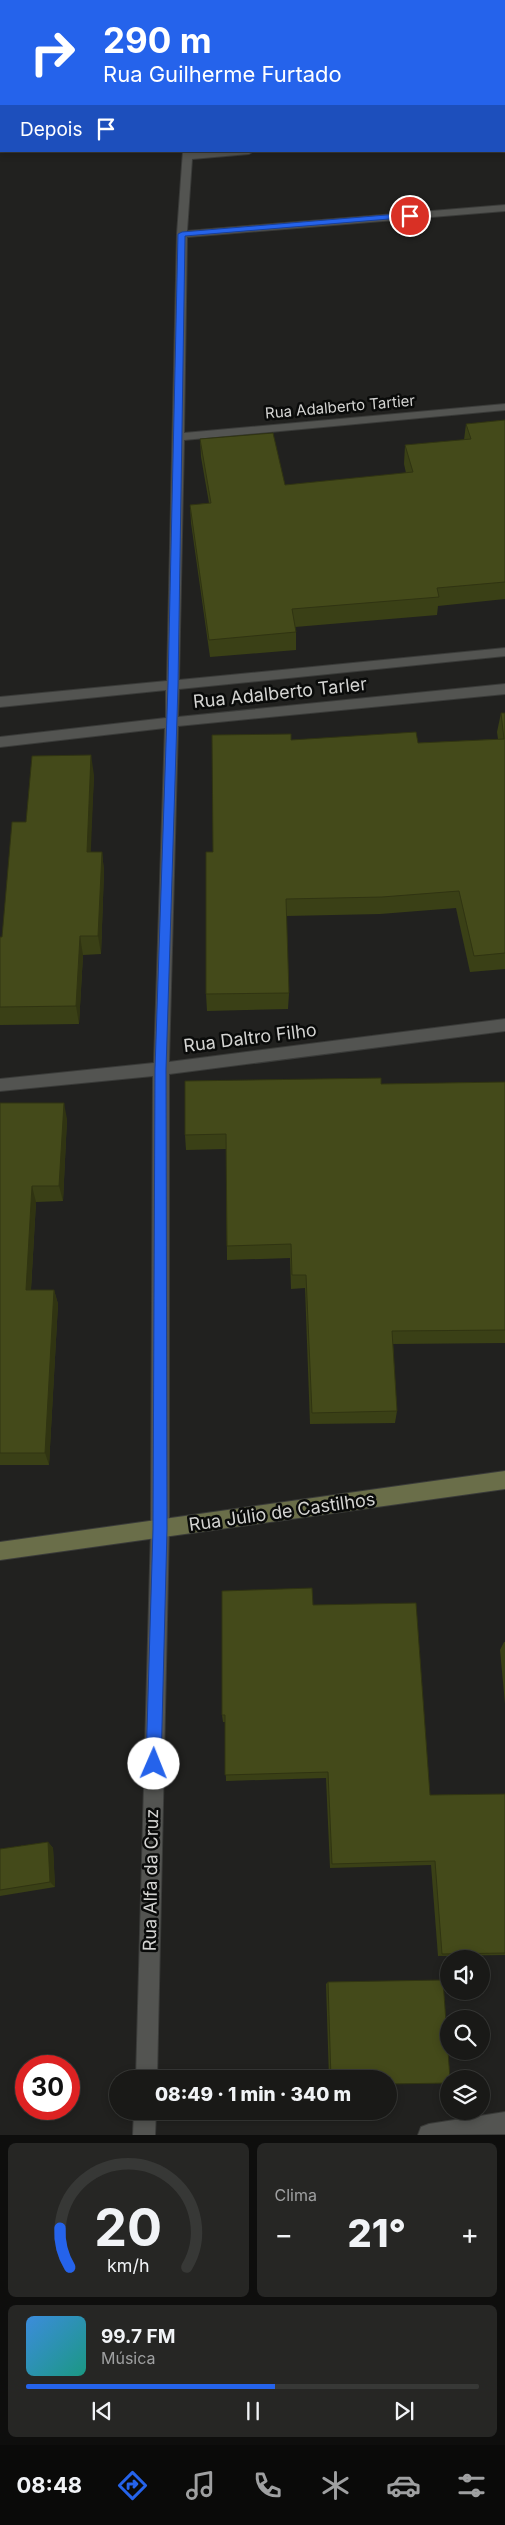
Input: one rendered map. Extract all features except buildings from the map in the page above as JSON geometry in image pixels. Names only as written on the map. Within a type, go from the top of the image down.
[{"type":"street","points":[[188,154],[229,152]]},
{"type":"street","name":"Rua Alfa da Cruz","points":[[146,2070],[160,1529],[160,1069],[173,685],[182,234],[188,154]]},
{"type":"street","points":[[182,234],[505,208]]},
{"type":"street","name":"Rua Adalberto Tartier","points":[[178,438],[505,406]]},
{"type":"street","name":"Rua Adalberto Tarler","points":[[0,702],[505,652]]},
{"type":"street","name":"Rua Adalberto Tarler","points":[[0,742],[172,722],[505,689]]},
{"type":"street","name":"Rua Daltro Filho","points":[[0,1085],[160,1069],[505,1025]]},
{"type":"street","name":"Rua Júlio de Castilhos","points":[[0,1551],[505,1480]]},
{"type":"street","points":[[144,2135],[145,2120]]},
{"type":"street","points":[[428,2135],[505,2123]]},
{"type":"route","points":[[154,1764],[160,1529],[160,1069],[173,685],[182,234],[410,216]]}]
